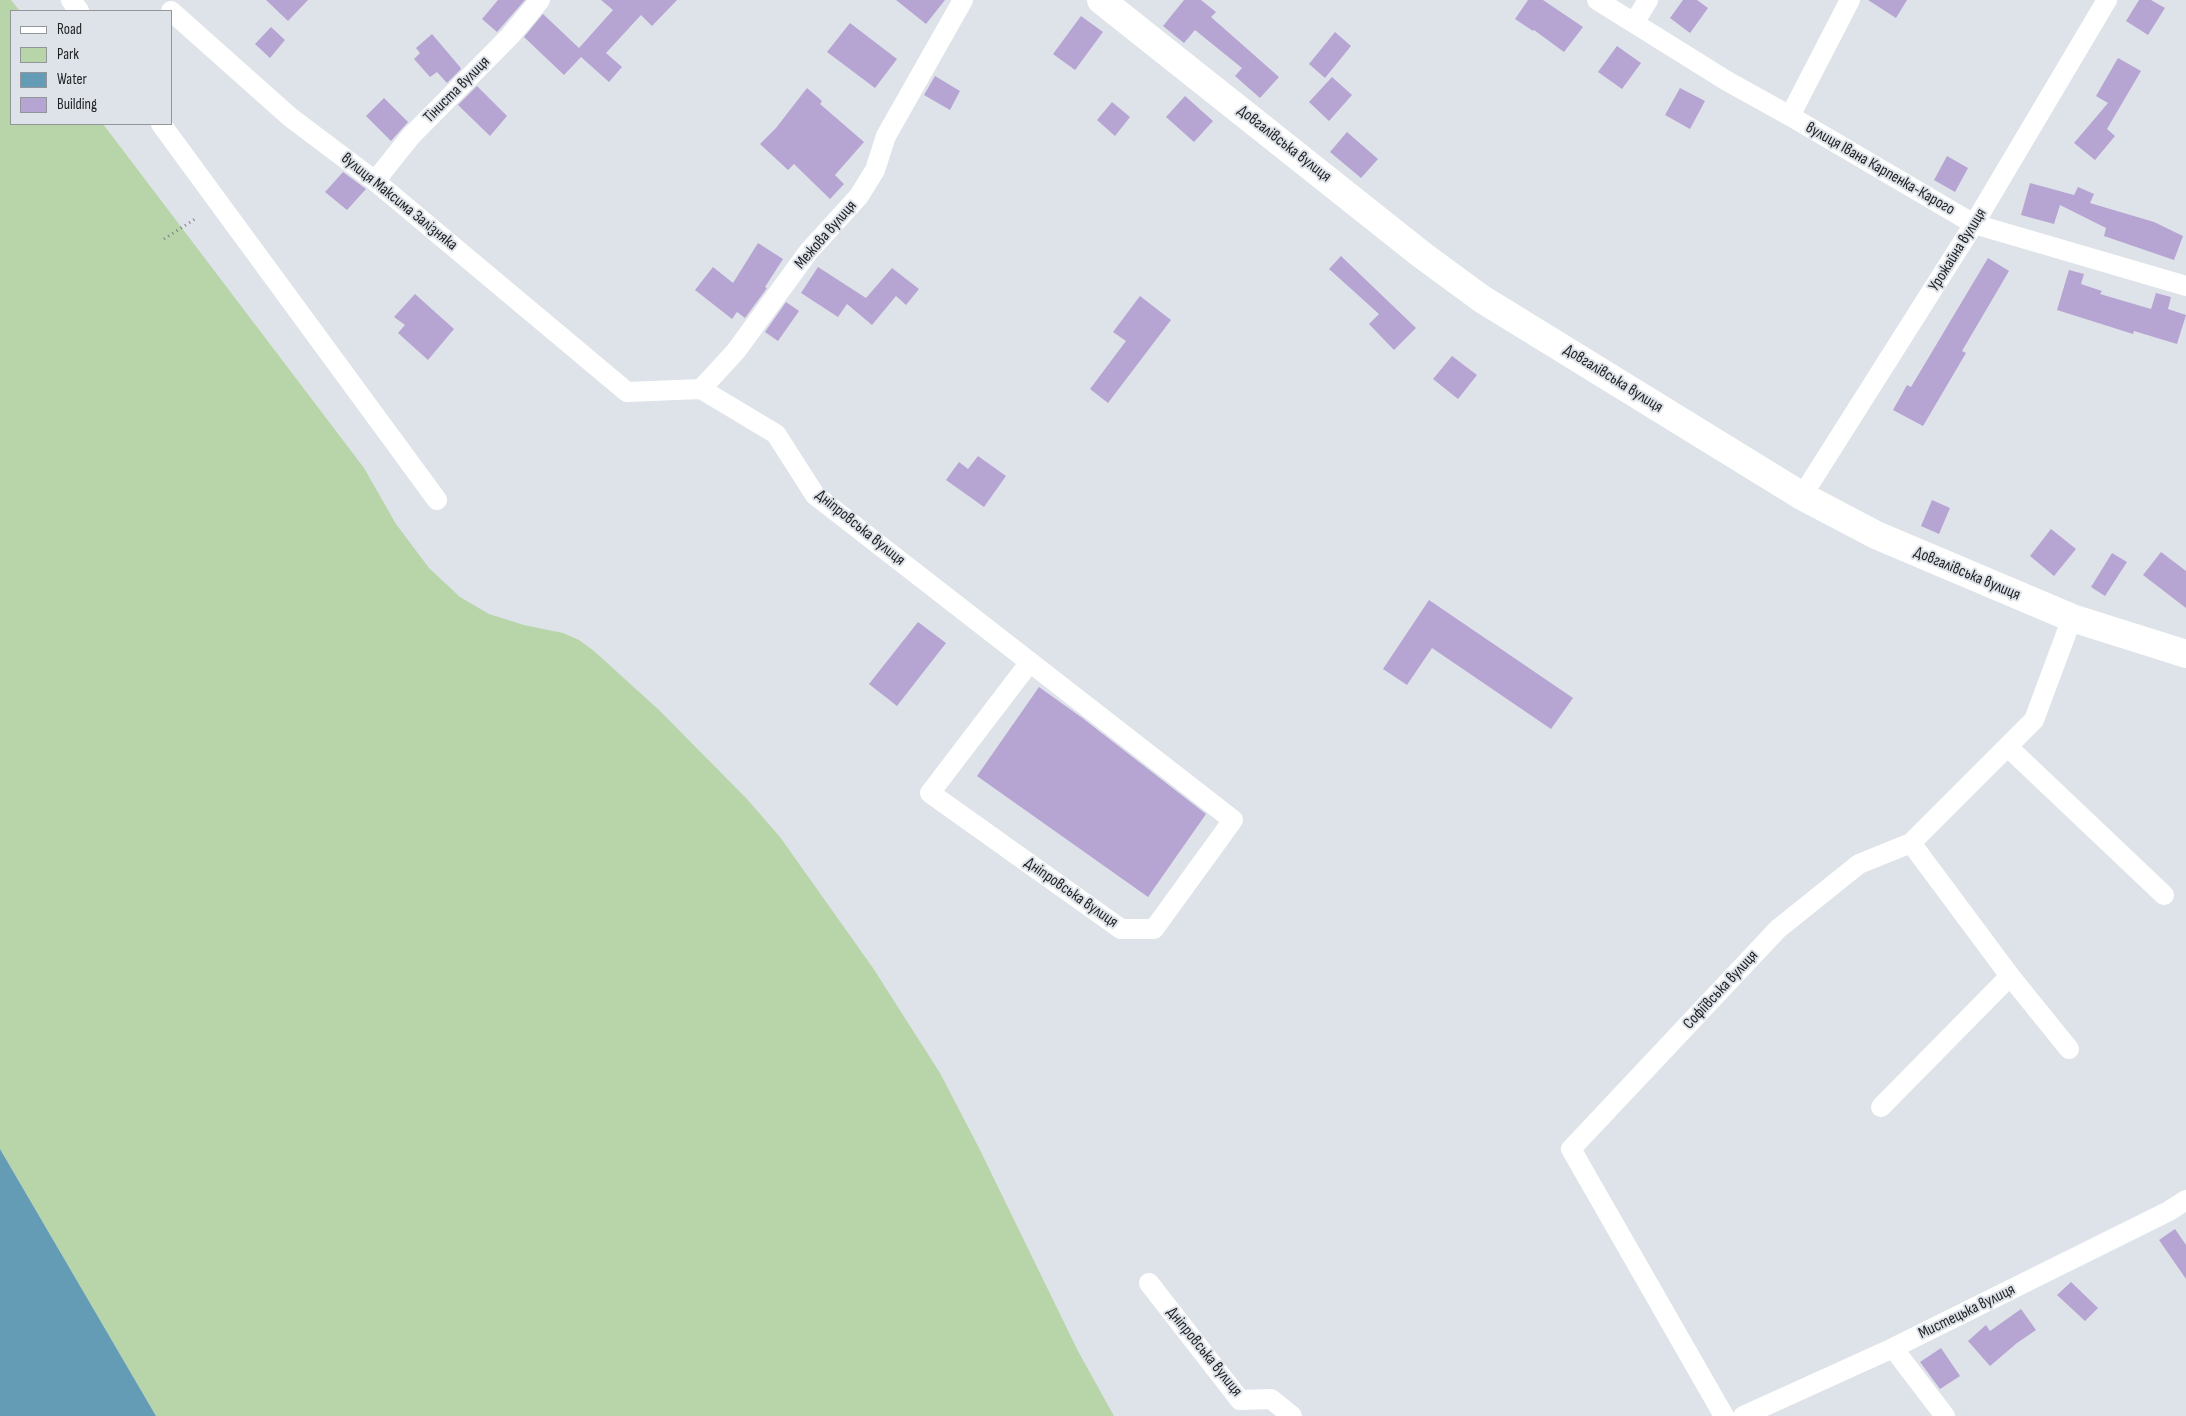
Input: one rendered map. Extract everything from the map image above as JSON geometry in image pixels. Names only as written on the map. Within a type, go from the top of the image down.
[{"type":"street","name":"вулиця Максима Залізняка","points":[[158,0],[170,10]]},
{"type":"street","name":"Тіниста вулиця","points":[[375,181],[411,136],[510,36],[540,0]]},
{"type":"street","name":"Межова вулиця","points":[[701,389],[736,351],[808,251],[859,196],[875,170],[886,136],[963,0]]},
{"type":"street","name":"Довгалівська вулиця","points":[[1101,0],[1415,249],[1482,299],[1802,496],[1876,535],[2072,618],[2186,654]]},
{"type":"street","name":"вулиця Івана Карпенка-Карого","points":[[1597,0],[1727,82],[1790,116],[1974,224],[2186,286]]},
{"type":"street","points":[[1634,23],[1648,0]]},
{"type":"street","points":[[1790,116],[1850,0]]},
{"type":"street","name":"Урожайна вулиця","points":[[1802,496],[1974,224],[2107,0]]},
{"type":"street","name":"вулиця Максима Залізняка","points":[[172,12],[290,117],[375,181],[627,392],[701,389]]},
{"type":"street","points":[[162,125],[437,500]]},
{"type":"street","name":"Дніпровська вулиця","points":[[701,389],[776,434],[815,495],[1030,662],[1233,820],[1154,929],[1121,929],[930,793],[1030,662]]},
{"type":"street","name":"Софіївська вулиця","points":[[1724,1416],[1571,1149],[1778,929],[1859,864],[1911,843],[2034,720],[2072,618]]},
{"type":"street","points":[[2008,747],[2164,895]]},
{"type":"street","points":[[1911,843],[2010,976],[2069,1049]]},
{"type":"street","points":[[1881,1108],[2010,976]]},
{"type":"street","name":"Мистецька вулиця","points":[[1743,1416],[1893,1348],[2169,1211],[2186,1200]]},
{"type":"street","name":"Дніпровська вулиця","points":[[1149,1283],[1240,1400],[1271,1399],[1292,1416]]},
{"type":"street","points":[[1893,1348],[1945,1416]]},
{"type":"path","points":[[164,238],[195,219]]},
{"type":"green space","points":[[0,0],[11,0],[19,10],[10,10],[10,125],[104,125],[364,468],[396,524],[429,568],[460,597],[489,614],[524,625],[563,633],[579,640],[594,651],[659,710],[747,799],[780,837],[873,968],[940,1073],[979,1148],[1078,1351],[1114,1416],[156,1416],[0,1149]]},
{"type":"water","points":[[0,1149],[156,1416],[0,1416]]},
{"type":"building","points":[[266,0],[308,0],[288,21]]},
{"type":"building","points":[[498,0],[525,0],[497,32],[482,19]]},
{"type":"building","points":[[601,0],[677,0],[652,26],[641,15],[606,53],[622,67],[609,82],[581,57],[564,75],[524,37],[543,14],[579,48],[613,10]]},
{"type":"building","points":[[896,0],[945,0],[926,24]]},
{"type":"building","points":[[1184,0],[1201,0],[1216,12],[1211,17],[1279,77],[1260,98],[1235,76],[1242,68],[1195,30],[1184,43],[1163,26]]},
{"type":"building","points":[[1528,0],[1543,0],[1583,27],[1564,52],[1515,19]]},
{"type":"building","points":[[1683,0],[1697,0],[1708,8],[1690,33],[1670,18]]},
{"type":"building","points":[[1868,0],[1907,0],[1896,18]]},
{"type":"building","points":[[2139,0],[2151,0],[2165,8],[2148,35],[2126,21]]},
{"type":"building","points":[[1081,16],[1103,32],[1075,70],[1053,54]]},
{"type":"building","points":[[850,23],[897,59],[875,88],[827,52]]},
{"type":"building","points":[[271,27],[285,40],[270,58],[255,44]]},
{"type":"building","points":[[1335,32],[1351,46],[1325,78],[1309,64]]},
{"type":"building","points":[[432,34],[461,69],[447,83],[437,72],[430,77],[414,59],[420,53],[416,48]]},
{"type":"building","points":[[1617,46],[1641,63],[1622,89],[1598,72]]},
{"type":"building","points":[[2118,58],[2141,71],[2107,129],[2115,136],[2095,160],[2074,143],[2108,103],[2096,96]]},
{"type":"building","points":[[935,76],[960,91],[950,110],[924,95]]},
{"type":"building","points":[[1332,77],[1352,95],[1329,121],[1309,102]]},
{"type":"building","points":[[477,86],[507,116],[490,136],[458,105]]},
{"type":"building","points":[[807,88],[822,101],[820,104],[864,142],[835,175],[844,184],[830,199],[794,164],[788,170],[760,144],[776,128]]},
{"type":"building","points":[[1680,88],[1705,101],[1690,129],[1665,115]]},
{"type":"building","points":[[1185,96],[1213,121],[1194,142],[1166,117]]},
{"type":"building","points":[[384,98],[408,122],[391,141],[366,116]]},
{"type":"building","points":[[1112,102],[1130,117],[1115,136],[1097,120]]},
{"type":"building","points":[[1347,132],[1378,159],[1361,178],[1330,152]]},
{"type":"building","points":[[1947,156],[1968,168],[1955,192],[1934,180]]},
{"type":"building","points":[[343,172],[366,189],[347,210],[325,192]]},
{"type":"building","points":[[2030,183],[2074,195],[2078,187],[2094,194],[2090,203],[2154,222],[2183,236],[2174,260],[2104,236],[2106,228],[2060,205],[2054,224],[2021,215]]},
{"type":"building","points":[[758,243],[783,259],[765,287],[767,288],[745,318],[737,312],[732,319],[695,290],[713,267],[733,283]]},
{"type":"building","points":[[1341,256],[1416,328],[1394,350],[1369,324],[1379,314],[1329,269]]},
{"type":"building","points":[[1988,258],[2009,271],[1962,351],[1966,353],[1923,426],[1893,410],[1907,385],[1911,387]]},
{"type":"building","points":[[818,267],[866,298],[892,268],[919,289],[906,305],[896,296],[872,325],[847,304],[838,317],[801,293]]},
{"type":"building","points":[[2069,270],[2084,274],[2081,284],[2102,291],[2100,294],[2151,309],[2156,293],[2171,297],[2168,309],[2186,315],[2177,344],[2134,331],[2133,334],[2057,310]]},
{"type":"building","points":[[415,294],[454,329],[428,360],[398,333],[405,325],[394,317]]},
{"type":"building","points":[[1140,296],[1171,320],[1108,403],[1090,389],[1126,341],[1113,332]]},
{"type":"building","points":[[786,302],[799,311],[778,341],[765,332]]},
{"type":"building","points":[[1452,356],[1477,375],[1458,399],[1433,379]]},
{"type":"building","points":[[978,456],[1006,476],[984,507],[946,480],[959,462],[968,469]]},
{"type":"building","points":[[1932,500],[1950,508],[1939,534],[1921,526]]},
{"type":"building","points":[[2051,529],[2076,549],[2054,576],[2030,556]]},
{"type":"building","points":[[2161,552],[2186,571],[2186,608],[2143,575]]},
{"type":"building","points":[[2112,553],[2127,562],[2105,596],[2091,587]]},
{"type":"building","points":[[1429,600],[1573,698],[1551,729],[1432,648],[1407,685],[1383,669]]},
{"type":"building","points":[[918,622],[946,643],[897,706],[869,684]]},
{"type":"building","points":[[1039,687],[1081,717],[1206,814],[1148,897],[977,776]]},
{"type":"building","points":[[2175,1229],[2186,1245],[2186,1279],[2159,1240]]},
{"type":"building","points":[[2071,1282],[2098,1308],[2085,1321],[2057,1295]]},
{"type":"building","points":[[2021,1309],[2036,1330],[1990,1366],[1968,1341],[1986,1325],[1990,1331]]},
{"type":"building","points":[[1941,1348],[1960,1376],[1940,1389],[1920,1362]]}]
